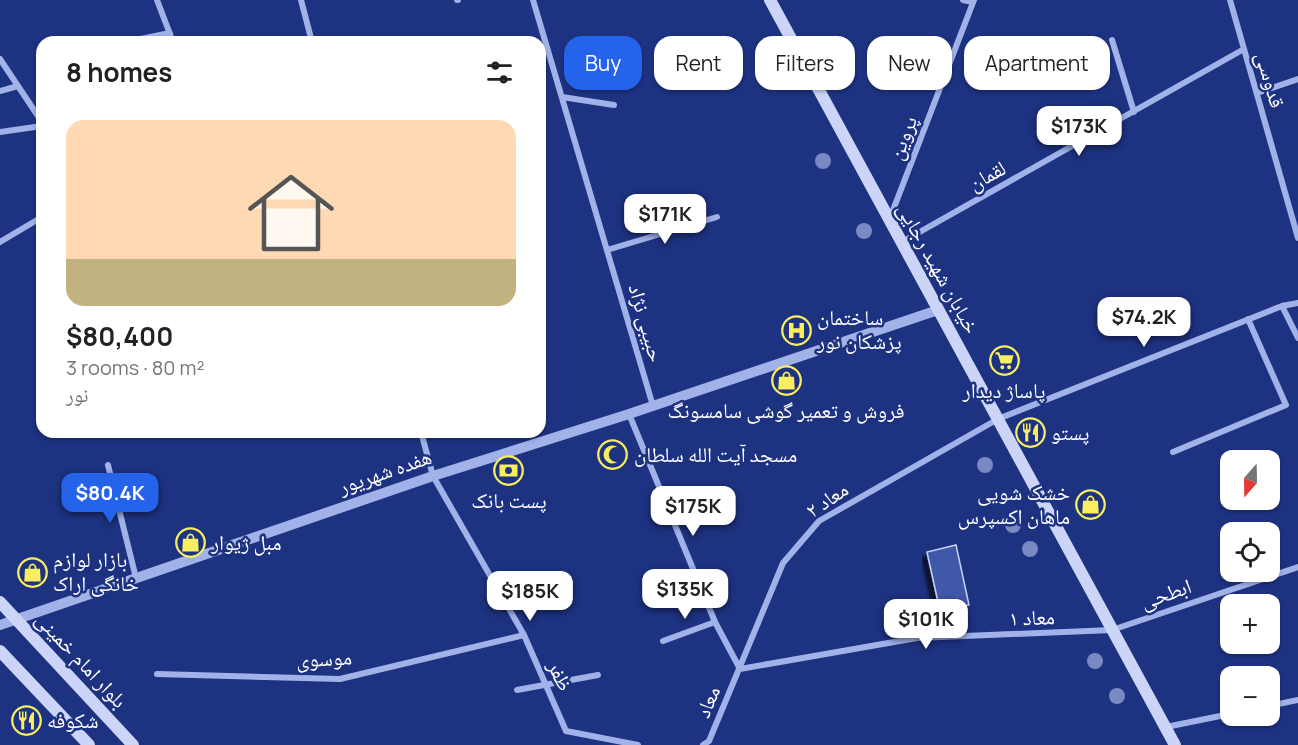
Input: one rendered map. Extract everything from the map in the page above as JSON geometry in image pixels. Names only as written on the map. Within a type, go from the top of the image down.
[{"type":"main road","name":"خیابان شهید رجایی","points":[[770,0],[1175,745]]},
{"type":"main road","name":"بلوار امام خمینی","points":[[0,602],[133,745]]},
{"type":"main road","points":[[0,651],[88,744]]},
{"type":"street","points":[[157,0],[171,36]]},
{"type":"street","points":[[301,0],[310,36]]},
{"type":"street","name":"حبیبی نژاد","points":[[533,0],[544,36]]},
{"type":"street","points":[[963,0],[974,1]]},
{"type":"street","name":"قدوسی","points":[[1230,0],[1298,238]]},
{"type":"street","name":"پروین","points":[[889,220],[974,1]]},
{"type":"street","points":[[155,36],[170,33]]},
{"type":"street","points":[[1112,40],[1134,112]]},
{"type":"street","name":"حبیبی نژاد","points":[[546,43],[653,406]]},
{"type":"street","name":"لقمان","points":[[902,243],[1244,50]]},
{"type":"street","points":[[0,59],[36,114]]},
{"type":"street","points":[[1257,93],[1298,79]]},
{"type":"street","points":[[0,91],[18,86]]},
{"type":"street","points":[[562,97],[614,105]]},
{"type":"street","points":[[0,132],[36,125]]},
{"type":"street","points":[[607,250],[717,217]]},
{"type":"street","points":[[0,242],[36,221]]},
{"type":"street","points":[[998,419],[1248,319],[1282,306],[1298,303]]},
{"type":"street","points":[[1282,306],[1298,338]]},
{"type":"street","name":"هفده شهریور","points":[[0,625],[433,476],[629,414],[938,310]]},
{"type":"street","points":[[1173,452],[1286,405],[1248,319]]},
{"type":"street","points":[[629,414],[715,622],[740,669]]},
{"type":"street","name":"معاد ۲","points":[[740,669],[783,563],[819,521],[998,419]]},
{"type":"street","name":"ظفر","points":[[423,438],[433,476],[524,635],[566,731],[638,745]]},
{"type":"street","points":[[108,465],[136,578]]},
{"type":"street","name":"ابطحی","points":[[1112,630],[1298,567]]},
{"type":"street","points":[[663,641],[715,622]]},
{"type":"street","name":"معاد ۱","points":[[740,669],[917,638],[1112,630]]},
{"type":"street","name":"موسوی","points":[[157,674],[340,679],[524,635]]},
{"type":"street","name":"معاد","points":[[703,745],[709,741],[740,669]]},
{"type":"street","points":[[517,690],[598,675]]},
{"type":"street","points":[[1280,704],[1298,700]]},
{"type":"street","points":[[1165,727],[1220,716]]},
{"type":"building","points":[[956,545],[969,605],[940,611],[927,552]]},
{"type":"place","name":"ساختمان پزشکان نور","points":[[796,330]]},
{"type":"place","name":"پاساژ دیدار","points":[[1004,360]]},
{"type":"place","name":"فروش و تعمیر گوشی سامسونگ","points":[[786,380]]},
{"type":"place","name":"پستو","points":[[1030,433]]},
{"type":"place","name":"مسجد آیت الله سلطان","points":[[613,455]]},
{"type":"place","name":"پست بانک","points":[[509,470]]},
{"type":"place","name":"خشک شویی ماهان اکسپرس","points":[[1091,505]]},
{"type":"place","name":"مبل ژیوار","points":[[190,543]]},
{"type":"place","name":"بازار لوازم خانگی اراک","points":[[32,572]]},
{"type":"place","name":"شکوفه","points":[[26,721]]}]
